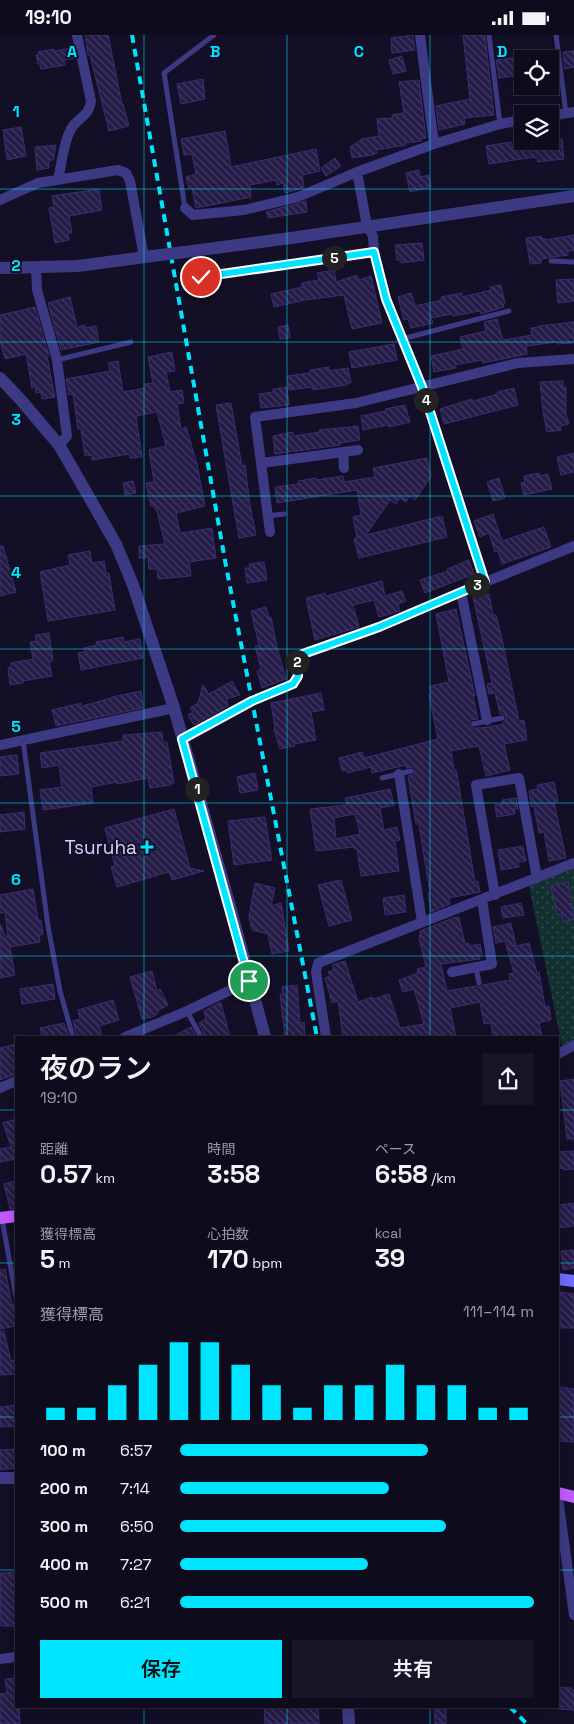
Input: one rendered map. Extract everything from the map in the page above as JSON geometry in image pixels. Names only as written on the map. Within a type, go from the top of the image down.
[{"type":"main road","points":[[1,1218],[15,1216]]},
{"type":"main road","points":[[559,1279],[574,1281]]},
{"type":"main road","points":[[559,1493],[574,1497]]},
{"type":"street","points":[[58,179],[67,139],[72,128],[90,110],[91,101],[76,35]]},
{"type":"street","points":[[420,35],[434,144]]},
{"type":"street","points":[[184,208],[193,215],[244,210],[298,197],[357,172],[434,144],[514,121]]},
{"type":"street","points":[[0,199],[38,183],[118,169],[126,173],[130,181],[144,257]]},
{"type":"street","points":[[357,172],[367,226],[373,236],[374,252],[386,299],[422,387],[485,582]]},
{"type":"street","points":[[0,268],[78,266],[298,237],[574,196]]},
{"type":"street","points":[[36,268],[37,290],[57,360],[67,436],[59,445]]},
{"type":"street","points":[[270,532],[255,417],[356,403],[518,363],[574,359]]},
{"type":"street","points":[[0,378],[59,445],[116,544],[133,585],[174,708],[265,1036]]},
{"type":"street","points":[[262,463],[358,450]]},
{"type":"street","points":[[343,453],[344,468]]},
{"type":"street","points":[[182,739],[252,701],[293,684],[298,676],[297,663],[300,655],[379,627],[574,547]]},
{"type":"street","points":[[461,592],[488,720]]},
{"type":"street","points":[[0,745],[174,708]]},
{"type":"street","points":[[399,774],[422,922]]},
{"type":"street","points":[[495,895],[476,785],[519,778],[537,878]]},
{"type":"street","points":[[326,1036],[316,972],[318,963],[574,863]]},
{"type":"street","points":[[452,972],[492,964],[482,900]]},
{"type":"street","points":[[127,1036],[187,1011],[249,981]]},
{"type":"street","points":[[559,1054],[574,1045]]},
{"type":"street","points":[[0,1088],[15,1081]]},
{"type":"street","points":[[0,1478],[15,1477]]},
{"type":"street","points":[[559,1505],[574,1615]]},
{"type":"street","points":[[0,1659],[15,1657]]},
{"type":"street","points":[[348,1708],[349,1724]]},
{"type":"lane","points":[[184,208],[164,73],[214,35]]},
{"type":"lane","points":[[489,35],[500,124]]},
{"type":"lane","points":[[556,35],[570,113]]},
{"type":"lane","points":[[201,277],[374,252]]},
{"type":"lane","points":[[551,261],[574,262]]},
{"type":"lane","points":[[402,339],[509,311]]},
{"type":"lane","points":[[57,360],[131,342]]},
{"type":"lane","points":[[268,516],[284,514]]},
{"type":"lane","points":[[473,723],[502,718]]},
{"type":"lane","points":[[23,740],[48,926],[60,991],[73,1036]]},
{"type":"lane","points":[[382,778],[411,771]]},
{"type":"lane","points":[[476,967],[479,983]]},
{"type":"lane","points":[[187,1011],[200,1036]]},
{"type":"lane","points":[[1,1218],[15,1292]]},
{"type":"green space","points":[[574,867],[574,1039],[562,1046],[529,886]]},
{"type":"building","points":[[85,35],[108,35],[122,104],[129,126],[109,131],[90,55],[88,55]]},
{"type":"building","points":[[413,35],[415,50],[392,53],[391,38]]},
{"type":"building","points":[[463,35],[485,35],[494,115],[464,118],[465,124],[439,130],[436,106],[470,99]]},
{"type":"building","points":[[73,48],[75,58],[64,60],[65,65],[41,69],[40,64],[38,64],[36,55],[38,55],[38,52]]},
{"type":"building","points":[[574,51],[574,67],[565,69],[563,52]]},
{"type":"building","points":[[402,56],[406,71],[393,74],[389,60]]},
{"type":"building","points":[[514,58],[514,76],[499,78],[496,60]]},
{"type":"building","points":[[203,79],[205,99],[181,104],[177,84]]},
{"type":"building","points":[[419,80],[426,138],[421,139],[421,141],[405,143],[406,145],[376,150],[377,153],[372,155],[352,158],[350,147],[362,139],[379,136],[377,119],[393,118],[392,115],[404,113],[399,82]]},
{"type":"building","points":[[21,127],[26,156],[7,160],[3,130]]},
{"type":"building","points":[[225,131],[231,167],[316,149],[320,171],[302,175],[304,187],[296,190],[285,193],[283,183],[277,185],[276,180],[250,185],[251,197],[196,208],[192,188],[189,188],[186,177],[196,174],[192,154],[184,155],[181,139]]},
{"type":"building","points":[[559,139],[562,139],[564,159],[538,162],[537,158],[534,157],[489,164],[486,146],[511,142],[511,144],[514,144],[514,150],[559,150]]},
{"type":"building","points":[[56,145],[53,160],[49,161],[49,168],[37,170],[35,147]]},
{"type":"building","points":[[335,158],[341,166],[326,176],[321,168]]},
{"type":"building","points":[[419,170],[420,177],[429,175],[431,187],[410,192],[406,173]]},
{"type":"building","points":[[99,189],[102,210],[69,216],[72,233],[68,233],[69,240],[55,243],[49,208],[54,207],[52,196]]},
{"type":"building","points":[[306,201],[307,212],[268,218],[266,212]]},
{"type":"building","points":[[574,235],[574,250],[568,251],[568,255],[541,259],[541,263],[530,264],[526,238],[541,236],[545,240]]},
{"type":"building","points":[[422,243],[424,260],[401,263],[401,260],[397,260],[395,245]]},
{"type":"building","points":[[334,270],[336,282],[357,275],[359,280],[371,276],[382,323],[352,329],[344,295],[305,300],[274,307],[271,294],[302,287],[302,283],[319,280],[317,273]]},
{"type":"building","points":[[574,279],[574,301],[558,303],[556,280]]},
{"type":"building","points":[[501,285],[505,303],[503,304],[504,307],[481,314],[480,311],[431,318],[433,323],[411,328],[408,319],[404,320],[398,297],[411,293],[415,306],[442,300],[441,297],[462,293],[462,297],[491,290],[490,287]]},
{"type":"building","points":[[70,297],[77,327],[85,325],[85,328],[96,326],[99,342],[61,350],[48,303]]},
{"type":"building","points":[[35,307],[49,356],[47,356],[55,397],[42,399],[41,392],[36,393],[35,387],[32,388],[26,354],[5,359],[0,341],[0,315]]},
{"type":"building","points":[[497,319],[503,340],[532,335],[531,328],[574,322],[574,343],[557,344],[557,342],[526,346],[527,354],[483,363],[482,360],[455,365],[456,368],[434,372],[431,356],[463,349],[460,337],[486,331],[484,322]]},
{"type":"building","points":[[288,325],[290,338],[280,339],[278,327]]},
{"type":"building","points":[[394,344],[397,360],[352,368],[349,352]]},
{"type":"building","points":[[172,352],[175,371],[166,372],[170,392],[182,390],[184,403],[177,404],[181,429],[186,427],[197,464],[205,506],[176,513],[180,533],[212,528],[216,558],[189,562],[191,576],[158,579],[157,569],[149,569],[148,557],[139,558],[139,546],[165,544],[157,511],[154,506],[151,506],[146,483],[154,482],[149,450],[166,446],[157,412],[136,416],[142,457],[130,458],[129,454],[92,460],[92,455],[85,456],[81,429],[78,429],[73,394],[69,395],[66,379],[110,371],[108,363],[118,361],[123,392],[145,388],[145,384],[153,383],[148,357]]},
{"type":"building","points":[[329,367],[329,371],[348,368],[351,383],[313,390],[312,387],[289,390],[287,376],[310,373],[310,370]]},
{"type":"building","points":[[563,381],[563,388],[566,387],[566,414],[569,424],[560,426],[561,430],[547,432],[540,382]]},
{"type":"building","points":[[287,387],[289,405],[261,408],[259,394]]},
{"type":"building","points":[[514,388],[518,405],[444,424],[440,409]]},
{"type":"building","points":[[231,403],[242,466],[245,465],[256,535],[239,538],[216,405]]},
{"type":"building","points":[[405,405],[410,422],[363,430],[361,416]]},
{"type":"building","points":[[358,426],[360,440],[340,443],[340,445],[275,454],[273,436],[293,432],[293,436],[320,432],[319,430]]},
{"type":"building","points":[[574,453],[574,472],[561,475],[557,457]]},
{"type":"building","points":[[427,458],[431,477],[415,500],[410,496],[406,502],[400,498],[396,504],[390,500],[366,535],[442,516],[447,537],[359,558],[354,539],[357,538],[353,517],[361,515],[357,490],[277,503],[275,487],[298,484],[298,481],[316,478],[316,480],[343,476],[344,482],[375,477],[373,468]]},
{"type":"building","points":[[539,473],[539,476],[548,474],[552,489],[524,495],[521,483],[525,482],[524,476]]},
{"type":"building","points":[[499,478],[505,498],[493,501],[487,482]]},
{"type":"building","points":[[133,481],[136,493],[125,495],[123,483]]},
{"type":"building","points":[[493,514],[502,541],[544,527],[551,547],[502,564],[498,551],[495,552],[489,533],[480,537],[474,521]]},
{"type":"building","points":[[0,546],[3,546],[16,592],[0,596]]},
{"type":"building","points":[[90,551],[92,563],[104,561],[106,573],[109,573],[115,610],[48,621],[40,572],[70,565],[68,555]]},
{"type":"building","points":[[469,560],[474,574],[425,593],[420,580],[448,571],[447,569]]},
{"type":"building","points":[[264,562],[267,580],[247,583],[245,568],[250,568],[249,564]]},
{"type":"building","points":[[382,581],[385,596],[402,591],[406,601],[398,604],[400,611],[379,617],[374,600],[353,605],[359,627],[315,640],[306,598],[325,593],[326,596]]},
{"type":"building","points":[[489,594],[493,615],[496,615],[501,634],[519,721],[524,720],[527,740],[504,744],[510,770],[486,776],[479,746],[451,751],[454,770],[456,770],[458,780],[475,882],[478,881],[480,892],[449,898],[450,904],[431,912],[428,893],[430,893],[419,824],[416,824],[408,776],[414,774],[414,768],[406,768],[406,765],[372,773],[371,767],[347,773],[346,770],[342,771],[339,758],[362,752],[364,758],[438,739],[429,695],[431,694],[430,686],[449,682],[436,614],[456,609],[475,696],[473,696],[478,719],[470,720],[469,725],[472,728],[480,728],[501,725],[505,721],[506,715],[500,714],[495,693],[489,694],[487,684],[492,683],[473,597]]},
{"type":"building","points":[[266,607],[269,618],[271,617],[286,679],[262,688],[257,671],[261,669],[255,646],[259,645],[251,611]]},
{"type":"building","points":[[49,633],[53,661],[49,662],[52,676],[10,685],[8,668],[11,667],[11,663],[33,659],[30,642],[36,641],[35,635]]},
{"type":"building","points":[[123,637],[124,642],[140,639],[143,658],[81,670],[78,653],[85,652],[84,648],[97,645],[96,642]]},
{"type":"building","points":[[232,681],[240,695],[226,699],[228,706],[194,725],[188,715],[193,712],[190,708],[198,703],[203,685],[209,694]]},
{"type":"building","points":[[141,691],[143,708],[56,726],[52,710],[81,703],[82,706]]},
{"type":"building","points":[[321,693],[324,710],[311,712],[316,740],[280,749],[274,729],[271,703]]},
{"type":"building","points":[[162,732],[163,742],[167,742],[174,783],[171,783],[171,785],[150,788],[148,778],[91,787],[93,803],[43,810],[40,790],[62,787],[59,765],[42,768],[40,753],[123,741],[123,735]]},
{"type":"building","points":[[17,755],[19,774],[0,776],[0,757]]},
{"type":"building","points":[[255,773],[258,790],[240,793],[237,777]]},
{"type":"building","points":[[554,782],[558,801],[554,802],[566,858],[549,861],[544,832],[539,833],[534,806],[531,806],[529,791],[538,789],[537,785]]},
{"type":"building","points":[[390,789],[394,805],[380,808],[384,830],[397,827],[400,840],[395,841],[399,871],[361,876],[357,849],[354,847],[316,851],[310,809],[347,805],[345,798]],"holes":[[[355,814],[360,834],[336,839],[334,818]]]},
{"type":"building","points":[[516,798],[518,809],[514,809],[515,814],[497,817],[495,805],[502,804],[502,800]]},
{"type":"building","name":"Tsuruha","points":[[174,809],[190,868],[204,871],[172,880],[169,872],[117,887],[111,867],[115,866],[105,828]]},
{"type":"building","points":[[24,812],[25,829],[0,832],[0,815]]},
{"type":"building","points":[[265,817],[272,860],[234,865],[228,821]]},
{"type":"building","points":[[523,846],[526,861],[518,862],[519,867],[501,870],[498,850]]},
{"type":"building","points":[[341,880],[352,920],[329,926],[318,885]]},
{"type":"building","points":[[568,882],[574,919],[563,922],[562,914],[557,915],[551,886]]},
{"type":"building","points":[[255,883],[275,888],[271,906],[281,903],[289,951],[272,954],[268,934],[252,930],[249,916]]},
{"type":"building","points":[[33,889],[38,920],[41,920],[43,934],[39,935],[40,942],[10,947],[15,975],[0,978],[0,924],[6,937],[8,937],[5,912],[0,913],[0,895]]},
{"type":"building","points":[[404,895],[406,912],[385,915],[383,898]]},
{"type":"building","points":[[521,903],[524,915],[503,918],[501,907]]},
{"type":"building","points":[[459,917],[465,944],[468,943],[469,946],[480,944],[482,954],[479,955],[480,959],[441,964],[447,991],[479,987],[510,980],[509,974],[514,973],[505,941],[496,943],[493,927],[511,923],[516,946],[529,943],[537,973],[539,972],[545,1007],[549,1006],[551,1020],[539,1023],[542,1036],[493,1036],[491,1023],[484,1024],[480,1002],[450,1008],[456,1036],[443,1036],[442,1034],[430,1036],[343,1036],[338,1001],[332,1003],[325,978],[330,976],[328,972],[334,970],[332,965],[345,961],[358,1002],[389,994],[400,1028],[424,1024],[414,989],[403,992],[399,980],[418,973],[417,969],[426,967],[419,938],[419,935],[421,935],[420,931]]},
{"type":"building","points":[[152,971],[157,991],[160,989],[168,1005],[159,1010],[153,1017],[142,1019],[130,977]]},
{"type":"building","points":[[53,984],[55,999],[22,1004],[20,989]]},
{"type":"building","points":[[297,985],[300,1023],[304,1022],[305,1036],[285,1036],[280,994],[283,994],[282,987]]},
{"type":"building","points":[[113,1000],[119,1020],[99,1026],[103,1036],[77,1036],[73,1021],[80,1019],[78,1010]]},
{"type":"building","points":[[221,1003],[230,1036],[205,1036],[199,1023],[206,1019],[204,1011]]},
{"type":"building","points":[[64,1023],[69,1036],[42,1036],[40,1028]]},
{"type":"building","points":[[191,1027],[196,1036],[173,1036]]},
{"type":"building","points":[[15,1044],[15,1074],[0,1080],[0,1048]]},
{"type":"building","points":[[574,1079],[574,1139],[567,1139],[560,1081]]},
{"type":"building","points":[[15,1119],[15,1159],[0,1162],[0,1149],[11,1147],[3,1123]]},
{"type":"building","points":[[574,1151],[574,1169],[559,1169],[559,1152]]},
{"type":"building","points":[[15,1181],[15,1208],[10,1209],[4,1184]]},
{"type":"building","points":[[574,1203],[574,1226],[559,1228],[559,1205]]},
{"type":"building","points":[[574,1250],[574,1268],[563,1270],[561,1251]]},
{"type":"building","points":[[5,1269],[12,1305],[15,1304],[15,1326],[0,1329],[0,1270]]},
{"type":"building","points":[[560,1292],[574,1294],[574,1328],[560,1328]]},
{"type":"building","points":[[0,1331],[4,1331],[11,1361],[15,1360],[15,1374],[0,1375]]},
{"type":"building","points":[[559,1387],[574,1389],[573,1442],[559,1441]]},
{"type":"building","points":[[15,1405],[15,1426],[0,1427],[0,1407]]},
{"type":"building","points":[[15,1449],[15,1468],[0,1470],[0,1450]]},
{"type":"building","points":[[15,1572],[15,1626],[1,1626],[0,1573]]},
{"type":"building","points":[[15,1678],[15,1708],[19,1708],[20,1724],[0,1724],[0,1694],[7,1693],[5,1679]]},
{"type":"building","points":[[559,1687],[574,1690],[574,1710],[557,1709],[559,1708]]},
{"type":"building","points":[[264,1708],[318,1708],[319,1724],[265,1724]]},
{"type":"building","points":[[434,1708],[446,1708],[446,1724],[435,1724]]},
{"type":"railway","points":[[132,35],[226,566],[317,1036]]},
{"type":"railway","points":[[511,1708],[527,1724]]},
{"type":"place","name":"Tsuruha","points":[[147,847]]},
{"type":"route","points":[[201,277],[374,252],[386,299],[422,387],[458,504],[485,582],[379,627],[300,655],[297,663],[298,676],[293,684],[252,701],[182,739],[231,910],[249,981]]}]
